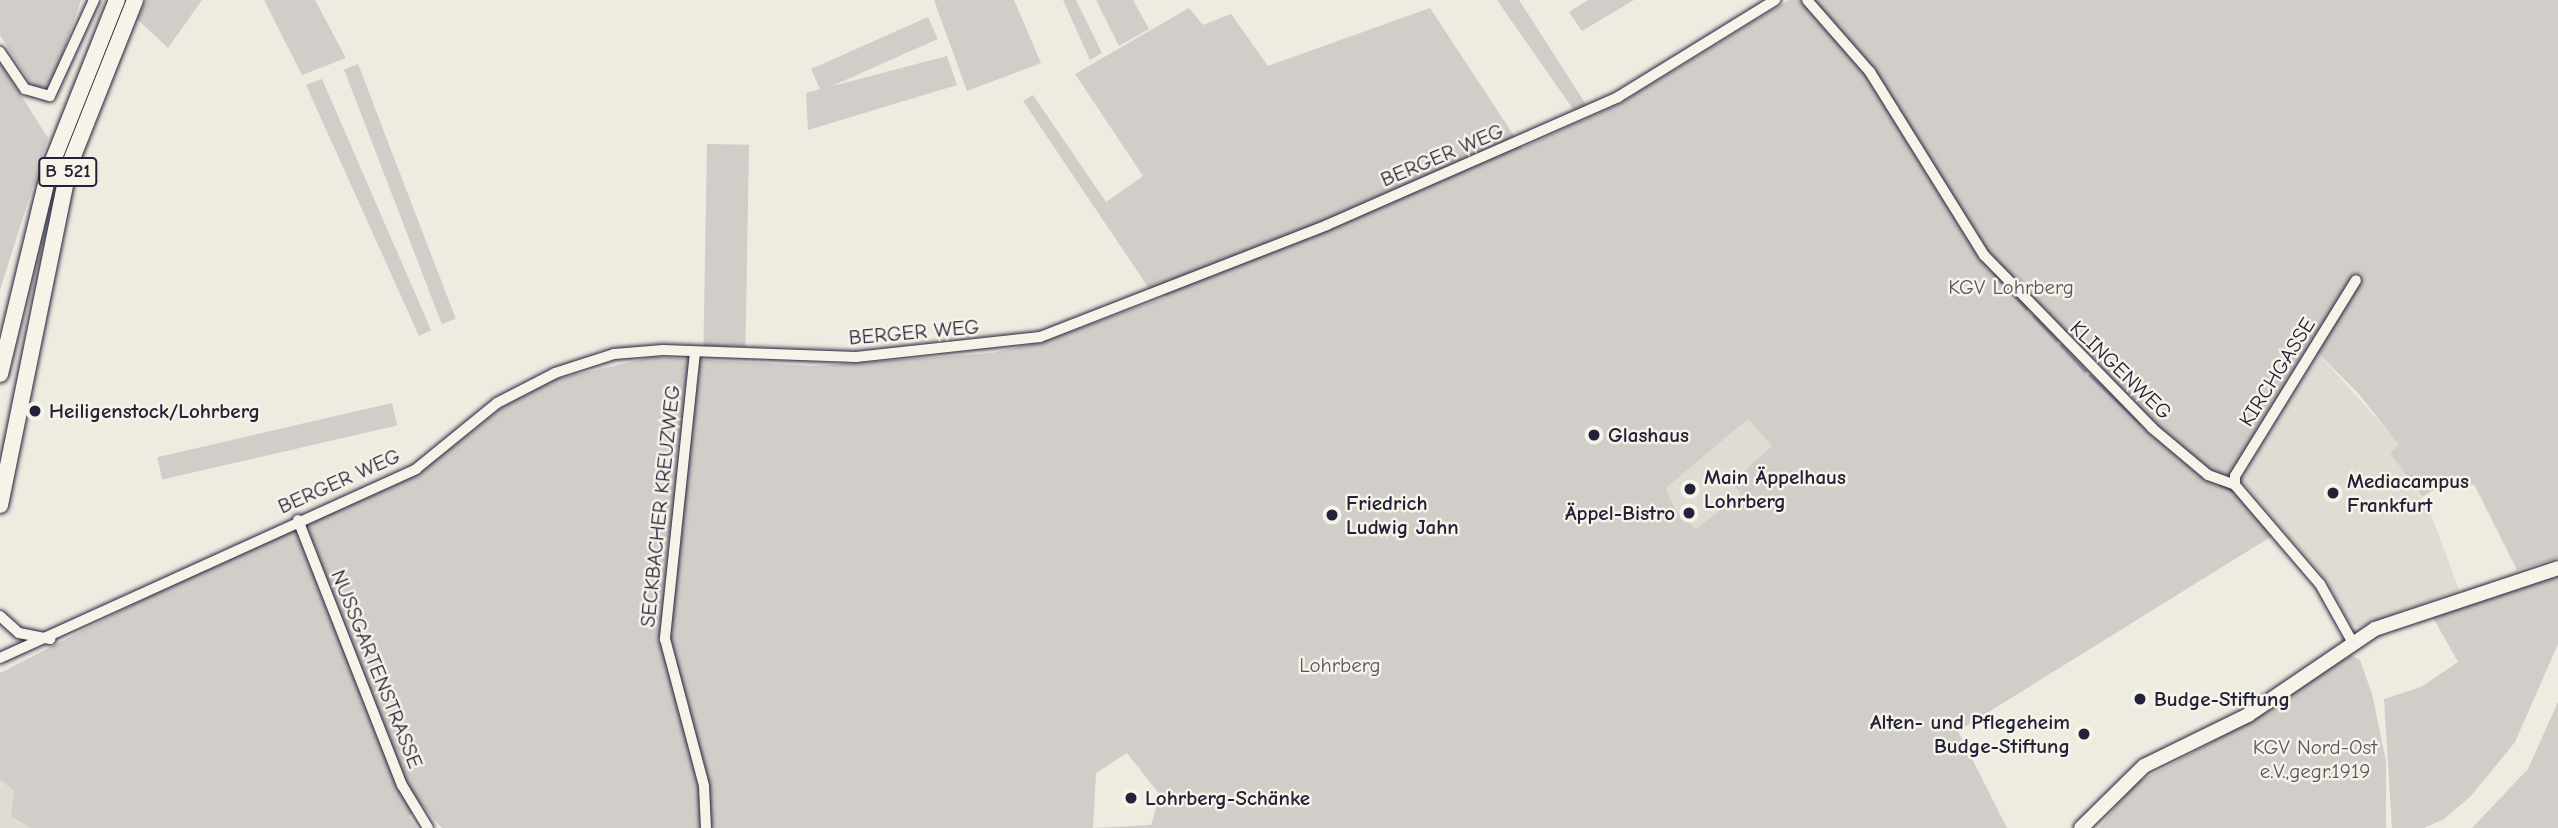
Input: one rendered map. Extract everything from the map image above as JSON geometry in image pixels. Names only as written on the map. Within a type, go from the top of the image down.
[{"type":"main road","name":"B 521","points":[[0,374],[51,168],[117,0]]},
{"type":"main road","name":"B 521","points":[[0,505],[69,166],[135,0]]},
{"type":"main road","points":[[2081,828],[2144,766],[2248,715],[2353,643],[2405,618],[2558,568]]},
{"type":"street","points":[[0,52],[25,89],[50,96],[94,0]]},
{"type":"street","name":"BERGER WEG","points":[[0,658],[52,640],[298,520],[415,469],[497,402],[555,373],[614,354],[695,352],[907,355],[1069,328],[1327,225],[1618,97],[1775,0]]},
{"type":"street","name":"KLINGENWEG","points":[[1807,0],[1870,72],[1965,229],[2017,293],[2152,428],[2208,475],[2235,485],[2320,584],[2353,643]]},
{"type":"street","name":"KIRCHGASSE","points":[[2235,485],[2356,280]]},
{"type":"street","name":"SECKBACHER KREUZWEG","points":[[695,352],[665,639],[704,786],[706,828]]},
{"type":"street","name":"NUSSGARTENSTRASSE","points":[[298,520],[402,785],[428,828]]},
{"type":"street","points":[[0,616],[19,633],[52,640]]},
{"type":"shaded area","name":"Mediacampus Frankfurt","points":[[2318,353],[2400,445],[2391,453],[2416,481],[2412,486],[2429,509],[2459,590],[2360,627],[2350,624],[2327,581],[2240,479]]},
{"type":"shaded area","points":[[1748,419],[1772,446],[1732,481],[1742,493],[1696,529],[1675,509],[1666,488]]},
{"type":"shaded area","points":[[0,780],[14,791],[11,816],[30,828],[0,828]]},
{"type":"green space","points":[[0,0],[81,0],[51,88],[33,87],[0,35]]},
{"type":"green space","points":[[147,0],[202,0],[168,48],[137,19]]},
{"type":"green space","points":[[264,0],[315,0],[346,58],[302,75]]},
{"type":"green space","points":[[934,0],[1014,0],[1041,63],[967,91]]},
{"type":"green space","points":[[1063,0],[1076,0],[1102,53],[1090,60]]},
{"type":"green space","points":[[1096,0],[1133,0],[1149,29],[1119,46]]},
{"type":"green space","points":[[1497,0],[1519,0],[1587,106],[1575,112]]},
{"type":"green space","points":[[1588,0],[1634,0],[1582,31],[1569,12]]},
{"type":"green space","name":"KGV Lohrberg","points":[[1789,0],[2558,0],[2558,558],[2517,570],[2474,484],[2462,490],[2454,478],[2422,497],[2390,453],[2399,445],[2358,393],[2318,353],[2308,352],[2227,479],[2272,536],[1958,731],[2007,828],[1093,828],[442,828],[420,803],[409,817],[417,828],[30,828],[11,816],[14,791],[0,780],[0,673],[210,565],[417,475],[504,406],[557,379],[652,357],[814,366],[992,353],[1042,342],[1166,297],[1160,287],[1150,290],[1023,101],[1033,95],[1106,202],[1143,176],[1075,74],[1189,8],[1203,25],[1231,14],[1268,66],[1430,8],[1522,148],[1621,103]],"holes":[[[1748,419],[1772,446],[1731,482],[1741,493],[1696,529],[1675,509],[1666,488]],[[1127,753],[1160,795],[1151,825],[1093,828],[1096,773]]]},
{"type":"green space","points":[[928,17],[938,39],[821,91],[811,69]]},
{"type":"green space","points":[[947,56],[957,85],[808,130],[806,93]]},
{"type":"green space","points":[[0,62],[48,138],[0,290]]},
{"type":"green space","points":[[358,64],[456,319],[442,324],[344,69]]},
{"type":"green space","points":[[322,79],[431,330],[419,336],[306,85]]},
{"type":"green space","points":[[707,144],[749,145],[745,347],[703,346]]},
{"type":"green space","points":[[392,403],[397,425],[162,480],[157,457]]},
{"type":"green space","points":[[2558,574],[2558,644],[2515,742],[2471,796],[2444,819],[2424,828],[2392,828],[2384,699],[2421,687],[2458,662],[2431,614]]},
{"type":"green space","name":"KGV Nord-Ost e.V.,gegr.1919","points":[[2349,654],[2360,660],[2372,694],[2386,761],[2386,828],[2099,828],[2133,785],[2256,718]]},
{"type":"green space","points":[[2558,702],[2558,828],[2472,828],[2528,769]]},
{"type":"waterway","points":[[1995,274],[2027,309]]},
{"type":"waterway","points":[[2034,316],[2056,340]]},
{"type":"waterway","points":[[2061,345],[2085,371]]},
{"type":"waterway","points":[[2090,375],[2140,423]]},
{"type":"waterway","points":[[2221,485],[2234,491]]},
{"type":"place","name":"Heiligenstock/Lohrberg","points":[[35,411]]},
{"type":"place","name":"Glashaus","points":[[1594,435]]},
{"type":"place","name":"Main Äppelhaus Lohrberg","points":[[1690,489]]},
{"type":"place","name":"Mediacampus Frankfurt","points":[[2333,493]]},
{"type":"place","name":"Äppel-Bistro","points":[[1689,513]]},
{"type":"place","name":"Friedrich Ludwig Jahn","points":[[1332,515]]},
{"type":"place","name":"Budge-Stiftung","points":[[2140,699]]},
{"type":"place","name":"Alten- und Pflegeheim Budge-Stiftung","points":[[2084,734]]},
{"type":"place","name":"Lohrberg-Schänke","points":[[1131,798]]},
{"type":"park label","name":"Lohrberg","points":[[1340,665]]}]
